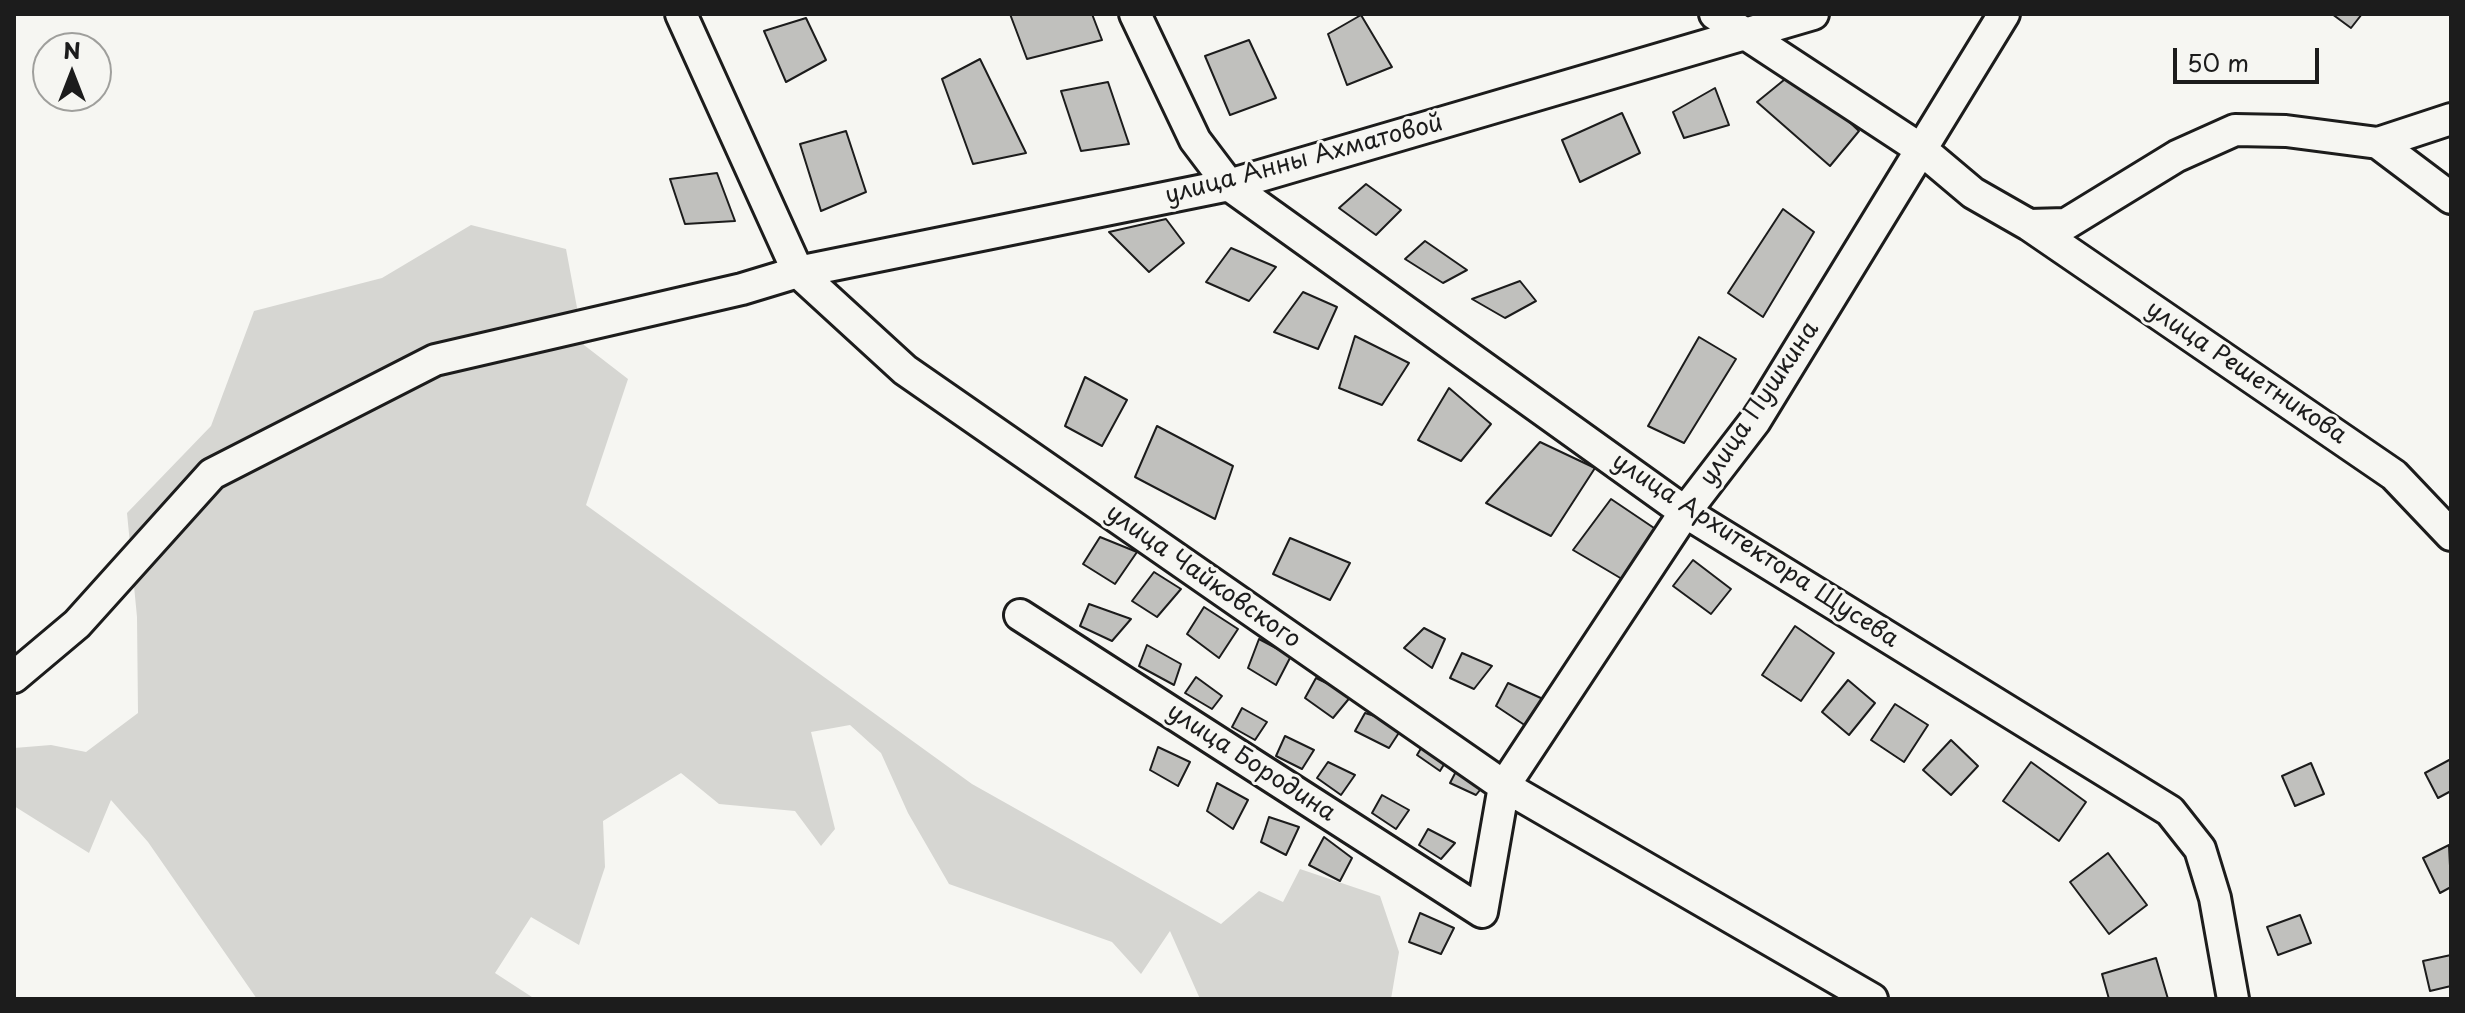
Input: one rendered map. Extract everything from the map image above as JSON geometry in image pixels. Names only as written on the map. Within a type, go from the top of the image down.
[{"type":"street","name":"улица Чайковского","points":[[681,14],[798,272],[905,370],[1504,786],[1872,999]]},
{"type":"street","name":"улица Архитектора Щусева","points":[[1135,14],[1195,140],[1229,185],[1685,512],[2170,811],[2200,849],[2215,898],[2233,999]]},
{"type":"street","points":[[1715,14],[1922,150]]},
{"type":"street","name":"улица Анны Ахматовой","points":[[14,677],[77,624],[212,474],[435,360],[742,289],[798,272],[1229,185],[1813,14]]},
{"type":"street","name":"улица Пушкина","points":[[1504,786],[1685,512],[1755,421],[2004,14]]},
{"type":"street","points":[[2029,225],[2066,224],[2177,156],[2235,130],[2286,131],[2378,143],[2451,119]]},
{"type":"street","points":[[2378,143],[2451,198]]},
{"type":"street","name":"улица Решетникова","points":[[1922,150],[1973,193],[2029,225],[2394,475],[2451,535]]},
{"type":"street","name":"улица Бородина","points":[[1020,615],[1482,912],[1504,786]]},
{"type":"shaded area","points":[[471,225],[566,249],[584,345],[628,379],[586,505],[972,784],[1221,924],[1259,891],[1283,902],[1300,869],[1380,896],[1399,952],[1391,999],[1200,999],[1170,931],[1141,974],[1112,942],[949,884],[908,813],[881,753],[850,725],[811,732],[835,829],[821,846],[795,811],[719,804],[681,773],[603,821],[605,867],[579,945],[531,917],[495,973],[535,999],[257,999],[148,842],[111,800],[89,853],[14,806],[14,748],[51,745],[86,752],[138,713],[137,617],[127,513],[211,426],[254,311],[382,278]]},
{"type":"building","points":[[1010,14],[1092,14],[1102,40],[1027,59]]},
{"type":"building","points":[[2332,14],[2362,14],[2351,28]]},
{"type":"building","points":[[1361,15],[1392,67],[1347,85],[1328,34]]},
{"type":"building","points":[[806,18],[826,60],[786,82],[764,31]]},
{"type":"building","points":[[1249,40],[1276,98],[1230,115],[1205,56]]},
{"type":"building","points":[[980,59],[1026,153],[973,164],[942,79]]},
{"type":"building","points":[[1795,71],[1859,131],[1830,166],[1757,102]]},
{"type":"building","points":[[1108,82],[1129,144],[1081,151],[1061,91]]},
{"type":"building","points":[[1715,88],[1729,125],[1684,138],[1673,112]]},
{"type":"building","points":[[1622,113],[1640,153],[1580,182],[1562,140]]},
{"type":"building","points":[[846,131],[866,192],[821,211],[800,144]]},
{"type":"building","points":[[717,173],[735,221],[685,224],[670,179]]},
{"type":"building","points":[[1366,184],[1401,210],[1376,235],[1339,208]]},
{"type":"building","points":[[1783,209],[1814,232],[1763,317],[1728,293]]},
{"type":"building","points":[[1166,219],[1184,243],[1149,272],[1109,232]]},
{"type":"building","points":[[1425,241],[1467,270],[1443,283],[1405,259]]},
{"type":"building","points":[[1231,248],[1276,267],[1249,301],[1206,282]]},
{"type":"building","points":[[1520,281],[1536,301],[1505,318],[1472,299]]},
{"type":"building","points":[[1303,292],[1337,307],[1318,349],[1274,332]]},
{"type":"building","points":[[1355,336],[1409,363],[1382,405],[1339,388]]},
{"type":"building","points":[[1699,337],[1736,359],[1684,443],[1648,426]]},
{"type":"building","points":[[1085,377],[1127,400],[1102,446],[1065,426]]},
{"type":"building","points":[[1449,388],[1491,424],[1461,461],[1418,440]]},
{"type":"building","points":[[1157,426],[1233,466],[1215,519],[1135,477]]},
{"type":"building","points":[[1540,442],[1595,468],[1551,536],[1486,503]]},
{"type":"building","points":[[1611,499],[1657,530],[1622,579],[1573,550]]},
{"type":"building","points":[[1100,537],[1137,552],[1115,584],[1083,564]]},
{"type":"building","points":[[1290,538],[1350,563],[1330,600],[1273,574]]},
{"type":"building","points":[[1693,560],[1731,589],[1711,614],[1673,586]]},
{"type":"building","points":[[1154,572],[1181,589],[1157,617],[1132,601]]},
{"type":"building","points":[[1089,604],[1131,619],[1112,641],[1080,626]]},
{"type":"building","points":[[1204,607],[1238,629],[1219,658],[1187,634]]},
{"type":"building","points":[[1795,626],[1834,653],[1801,701],[1762,675]]},
{"type":"building","points":[[1424,628],[1445,639],[1432,668],[1404,648]]},
{"type":"building","points":[[1259,639],[1291,656],[1276,685],[1248,668]]},
{"type":"building","points":[[1147,645],[1181,664],[1174,685],[1139,666]]},
{"type":"building","points":[[1462,653],[1492,666],[1474,689],[1450,678]]},
{"type":"building","points":[[1196,677],[1222,696],[1212,709],[1185,693]]},
{"type":"building","points":[[1316,678],[1352,695],[1333,718],[1305,698]]},
{"type":"building","points":[[1848,680],[1875,703],[1849,735],[1822,712]]},
{"type":"building","points":[[1508,683],[1543,699],[1526,726],[1496,706]]},
{"type":"building","points":[[1895,704],[1928,725],[1904,762],[1871,740]]},
{"type":"building","points":[[1242,708],[1267,722],[1255,740],[1232,727]]},
{"type":"building","points":[[1365,713],[1404,725],[1389,748],[1355,731]]},
{"type":"building","points":[[1429,735],[1454,748],[1440,771],[1417,755]]},
{"type":"building","points":[[1285,736],[1314,750],[1302,769],[1276,756]]},
{"type":"building","points":[[1951,740],[1978,766],[1951,795],[1923,770]]},
{"type":"building","points":[[1158,747],[1190,762],[1178,786],[1150,770]]},
{"type":"building","points":[[1464,756],[1496,770],[1476,795],[1450,783]]},
{"type":"building","points":[[2451,759],[2451,791],[2438,798],[2425,773]]},
{"type":"building","points":[[1328,762],[1355,775],[1341,795],[1317,778]]},
{"type":"building","points":[[2031,762],[2086,802],[2059,841],[2003,801]]},
{"type":"building","points":[[2311,763],[2324,794],[2295,806],[2282,776]]},
{"type":"building","points":[[1217,783],[1248,800],[1233,829],[1207,811]]},
{"type":"building","points":[[1382,795],[1409,810],[1396,829],[1372,813]]},
{"type":"building","points":[[1269,817],[1299,827],[1286,855],[1261,842]]},
{"type":"building","points":[[1428,829],[1455,843],[1441,859],[1419,845]]},
{"type":"building","points":[[1324,837],[1352,858],[1340,881],[1309,865]]},
{"type":"building","points":[[2449,845],[2451,887],[2440,893],[2423,858]]},
{"type":"building","points":[[2108,853],[2147,905],[2109,934],[2070,882]]},
{"type":"building","points":[[1420,913],[1454,928],[1441,954],[1409,942]]},
{"type":"building","points":[[2300,915],[2311,943],[2278,955],[2267,927]]},
{"type":"building","points":[[2451,955],[2451,986],[2430,991],[2423,961]]},
{"type":"building","points":[[2156,958],[2168,999],[2109,999],[2102,974]]}]
